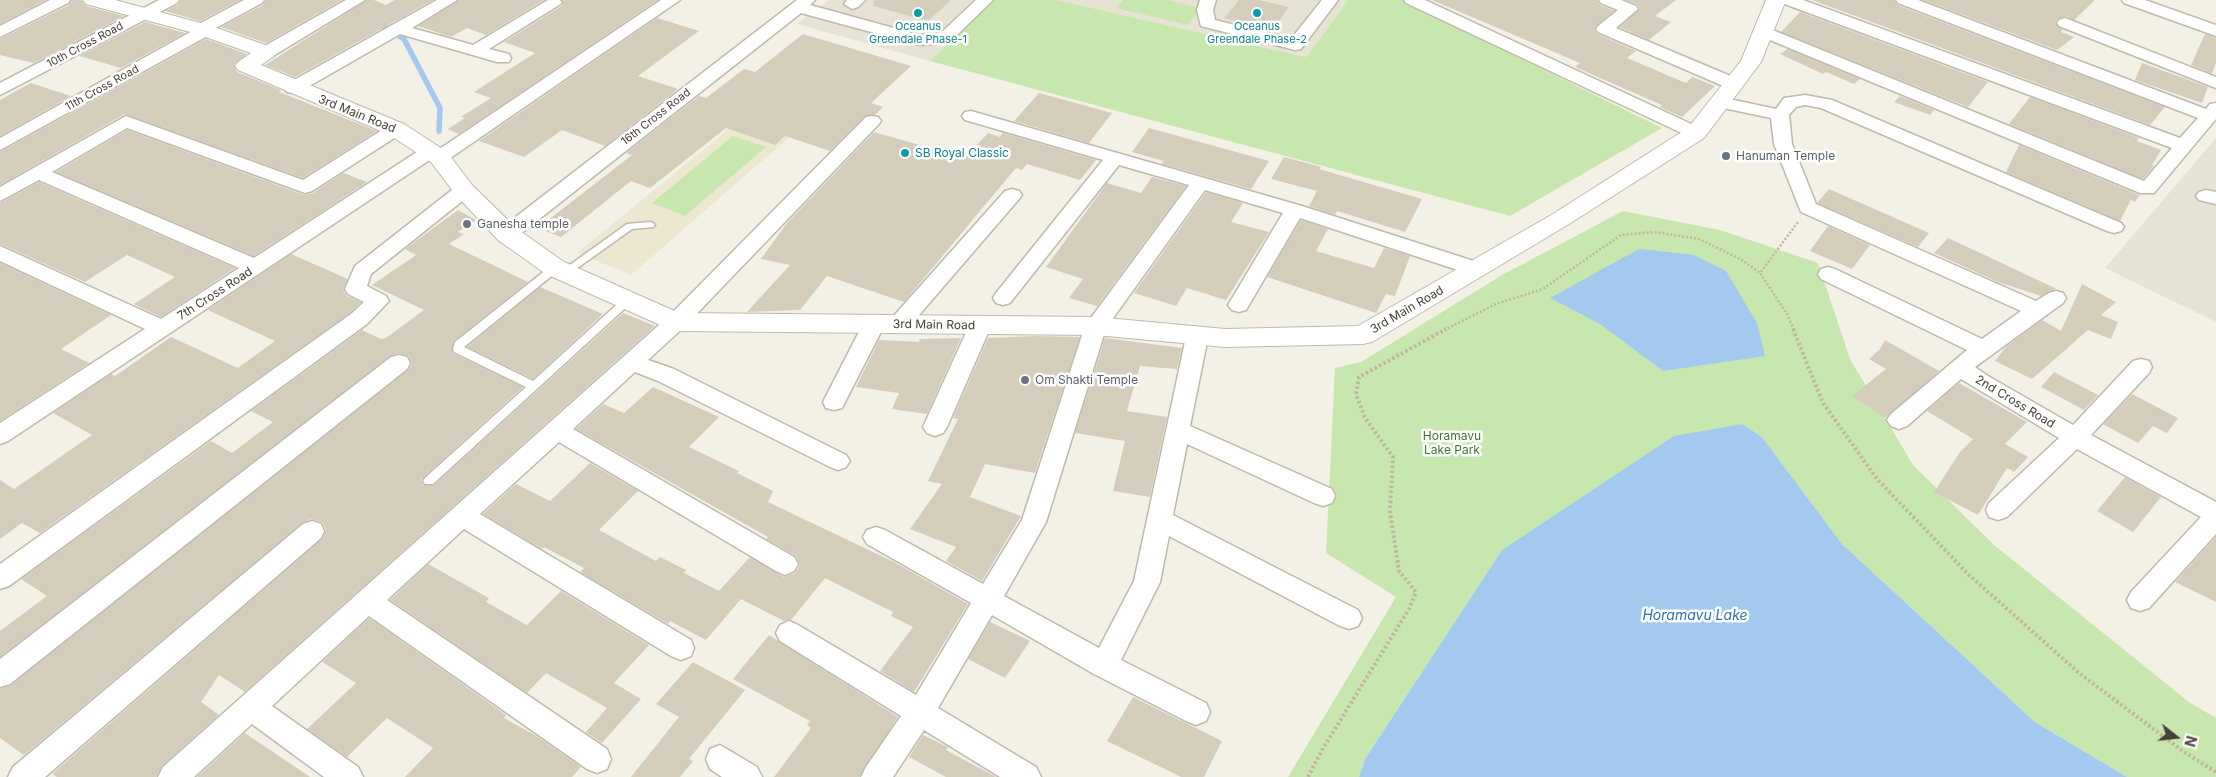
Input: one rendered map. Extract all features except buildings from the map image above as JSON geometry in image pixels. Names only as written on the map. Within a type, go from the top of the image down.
[{"type":"street","points":[[0,32],[62,0]]},
{"type":"street","points":[[93,0],[203,30],[267,52],[357,0]]},
{"type":"street","name":"10th Cross Road","points":[[0,90],[170,0]]},
{"type":"street","name":"11th Cross Road","points":[[0,146],[256,0]]},
{"type":"street","points":[[293,88],[449,0]]},
{"type":"street","name":"7th Cross Road","points":[[0,435],[256,267],[672,0]]},
{"type":"street","points":[[802,3],[920,40],[938,39],[949,34],[985,0]]},
{"type":"street","points":[[1208,0],[1205,10],[1207,23],[1295,45],[1330,0]]},
{"type":"street","points":[[1412,0],[1696,133]]},
{"type":"street","points":[[1607,0],[1630,9],[1604,28],[1727,93],[1780,115]]},
{"type":"street","name":"3rd Main Road","points":[[267,52],[245,66],[293,88],[396,129],[434,154],[464,190],[507,234],[560,270],[676,322],[1096,326],[1197,337],[1363,335],[1476,269],[1696,133],[1752,62],[1776,0]]},
{"type":"street","points":[[1788,0],[2184,146]]},
{"type":"street","points":[[1764,32],[2147,189],[2213,113],[1904,0]]},
{"type":"street","points":[[2130,0],[2216,30]]},
{"type":"street","points":[[476,50],[554,3]]},
{"type":"street","name":"16th Cross Road","points":[[507,234],[802,3]]},
{"type":"street","points":[[2064,23],[2216,82]]},
{"type":"street","points":[[399,28],[503,58]]},
{"type":"street","points":[[2036,310],[1992,288],[1808,208],[1783,144],[1780,115],[1790,102],[1805,100],[1826,104],[2114,227]]},
{"type":"street","points":[[971,116],[1295,210],[1476,269]]},
{"type":"street","points":[[173,777],[676,322],[872,120]]},
{"type":"street","points":[[0,195],[126,121],[305,187],[396,129]]},
{"type":"street","points":[[1003,298],[1115,158]]},
{"type":"street","points":[[38,173],[256,267]]},
{"type":"street","points":[[876,777],[920,713],[1034,522],[1096,326],[1201,182]]},
{"type":"street","points":[[4,568],[359,319],[379,301],[355,289],[362,271],[464,190]]},
{"type":"street","points":[[899,324],[1012,195]]},
{"type":"street","points":[[1239,305],[1295,210]]},
{"type":"street","points":[[0,253],[162,328]]},
{"type":"street","points":[[1828,274],[1983,349]]},
{"type":"street","name":"2nd Cross Road","points":[[2056,298],[2036,310],[1960,367],[1980,382],[2075,438],[2216,516]]},
{"type":"street","points":[[834,402],[874,324]]},
{"type":"street","points":[[935,427],[980,326]]},
{"type":"street","points":[[1104,665],[1148,582],[1197,337]]},
{"type":"street","points":[[632,362],[666,375],[838,461]]},
{"type":"street","points":[[0,675],[398,363]]},
{"type":"street","points":[[1899,420],[1960,367]]},
{"type":"street","points":[[1998,510],[2075,438],[2141,368]]},
{"type":"street","points":[[557,430],[785,564]]},
{"type":"street","points":[[1178,430],[1323,496]]},
{"type":"street","points":[[462,516],[681,648]]},
{"type":"street","points":[[2140,600],[2216,516]]},
{"type":"street","points":[[1160,520],[1349,618]]},
{"type":"street","points":[[23,777],[312,532]]},
{"type":"street","points":[[876,537],[1104,665],[1196,712]]},
{"type":"street","points":[[367,601],[597,759]]},
{"type":"street","points":[[789,633],[1026,777]]},
{"type":"street","points":[[251,706],[348,777]]},
{"type":"street","points":[[720,759],[747,777]]},
{"type":"lane","points":[[534,386],[458,349],[459,345],[560,270],[630,226],[650,225]]},
{"type":"lane","points":[[429,481],[628,301]]},
{"type":"path","points":[[1760,272],[1808,208]]},
{"type":"path","points":[[1308,777],[1322,750],[1409,609],[1416,592],[1399,571],[1390,511],[1393,457],[1365,418],[1356,394],[1359,377],[1416,344],[1496,304],[1543,289],[1621,235],[1654,232],[1700,238],[1742,260],[1760,272],[1787,314],[1823,402],[1877,480],[1968,574],[2079,673],[2184,752],[2216,772]]},
{"type":"shaded area","points":[[829,0],[994,0],[930,61],[797,24]]},
{"type":"shaded area","points":[[1057,0],[1348,0],[1306,57]]},
{"type":"shaded area","points":[[790,79],[839,94],[631,275],[577,253]]},
{"type":"shaded area","points":[[2216,138],[2216,322],[2105,268]]},
{"type":"green space","points":[[994,0],[1057,0],[1306,57],[1348,0],[1402,0],[1662,128],[1510,216],[930,61]]},
{"type":"green space","points":[[1123,0],[1167,0],[1201,8],[1187,25],[1116,8]]},
{"type":"green space","points":[[733,136],[766,147],[685,216],[652,203]]},
{"type":"green space","name":"Horamavu Lake Park","points":[[1623,211],[1720,230],[1818,263],[1850,359],[1913,465],[1994,545],[2189,702],[2216,718],[2216,777],[2127,777],[2035,722],[1842,544],[1762,437],[1741,424],[1502,550],[1365,759],[1359,777],[1288,777],[1396,597],[1326,553],[1335,368],[1361,362],[1502,275]]},
{"type":"water","points":[[1639,249],[1694,255],[1726,271],[1757,323],[1765,356],[1663,371],[1600,324],[1550,298]]},
{"type":"water","name":"Horamavu Lake","points":[[1742,424],[1762,437],[1842,544],[2035,722],[2127,777],[1359,777],[1365,759],[1502,550],[1674,436]]},
{"type":"waterway","points":[[377,23],[404,39],[440,108],[439,131]]},
{"type":"place","name":"Oceanus Greendale Phase-1","points":[[918,13]]},
{"type":"place","name":"Oceanus Greendale Phase-2","points":[[1257,13]]},
{"type":"place","name":"SB Royal Classic","points":[[905,153]]},
{"type":"place","name":"Hanuman Temple","points":[[1726,156]]},
{"type":"place","name":"Ganesha temple","points":[[467,224]]},
{"type":"place","name":"Om Shakti Temple","points":[[1025,380]]}]
